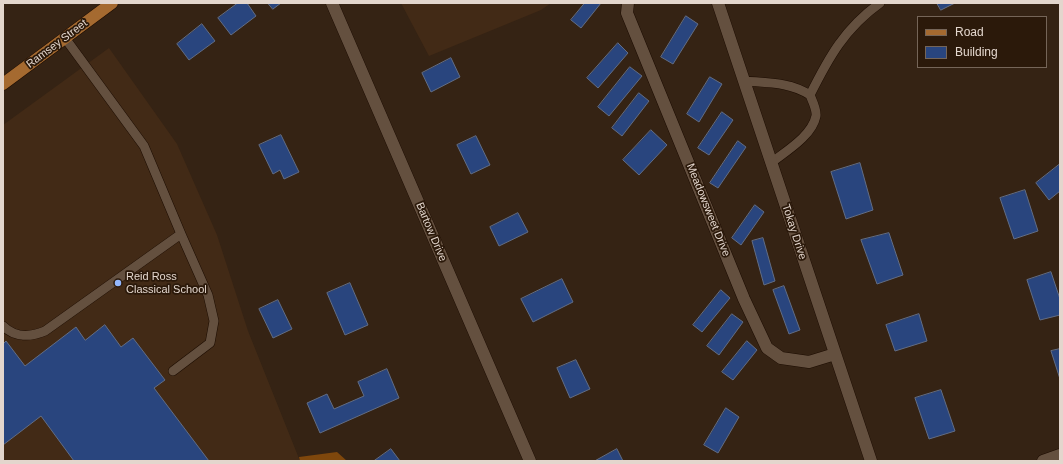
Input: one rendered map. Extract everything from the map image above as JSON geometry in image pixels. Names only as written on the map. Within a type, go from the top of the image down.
[{"type":"main road","name":"Ramsey Street","points":[[3,84],[112,3]]},
{"type":"street","name":"Bartow Drive","points":[[332,3],[530,461]]},
{"type":"street","name":"Meadowsweet Drive","points":[[628,3],[627,13],[744,299],[767,348],[781,358],[809,362],[835,354]]},
{"type":"street","name":"Tokay Drive","points":[[718,3],[871,461]]},
{"type":"street","points":[[1043,461],[1060,455]]},
{"type":"lane","points":[[810,95],[829,57],[850,29],[880,3]]},
{"type":"lane","points":[[65,38],[144,146],[208,295],[214,321],[210,343],[173,371]]},
{"type":"lane","points":[[744,81],[783,84],[798,87],[810,95],[816,114],[812,125],[802,138],[771,163]]},
{"type":"lane","points":[[3,326],[18,334],[33,336],[45,331],[181,234]]},
{"type":"shaded area","points":[[401,3],[551,3],[541,10],[429,56]]},
{"type":"shaded area","name":"Reid Ross Classical School","points":[[109,48],[177,144],[217,235],[248,331],[300,461],[3,461],[3,125]]},
{"type":"shaded area","points":[[337,452],[347,461],[300,461],[299,457]]},
{"type":"building","points":[[238,3],[247,3],[256,16],[231,35],[218,18]]},
{"type":"building","points":[[268,3],[281,3],[273,9]]},
{"type":"building","points":[[585,3],[601,3],[581,28],[571,20]]},
{"type":"building","points":[[937,3],[955,3],[941,10]]},
{"type":"building","points":[[686,16],[698,24],[673,64],[661,57]]},
{"type":"building","points":[[202,24],[215,41],[189,60],[177,44]]},
{"type":"building","points":[[618,43],[628,53],[598,88],[587,78]]},
{"type":"building","points":[[451,58],[460,77],[431,92],[422,73]]},
{"type":"building","points":[[630,67],[642,76],[609,116],[598,107]]},
{"type":"building","points":[[710,77],[722,84],[699,122],[687,114]]},
{"type":"building","points":[[639,93],[649,101],[622,136],[612,128]]},
{"type":"building","points":[[722,112],[733,120],[709,155],[698,148]]},
{"type":"building","points":[[651,130],[667,145],[639,175],[623,160]]},
{"type":"building","points":[[281,135],[299,172],[284,179],[280,170],[273,174],[259,145]]},
{"type":"building","points":[[476,136],[490,165],[471,174],[457,145]]},
{"type":"building","points":[[738,141],[746,147],[718,188],[710,183]]},
{"type":"building","points":[[860,163],[873,210],[846,219],[831,172]]},
{"type":"building","points":[[1060,164],[1060,191],[1049,200],[1036,183]]},
{"type":"building","points":[[1025,190],[1038,231],[1014,239],[1000,198]]},
{"type":"building","points":[[755,205],[764,212],[741,245],[732,238]]},
{"type":"building","points":[[518,213],[528,232],[499,246],[490,227]]},
{"type":"building","points":[[889,233],[903,275],[877,284],[861,240]]},
{"type":"building","points":[[763,238],[775,281],[764,285],[752,241]]},
{"type":"building","points":[[1051,272],[1060,299],[1060,315],[1040,320],[1027,280]]},
{"type":"building","points":[[562,279],[573,302],[533,322],[521,299]]},
{"type":"building","points":[[350,283],[368,325],[345,335],[327,293]]},
{"type":"building","points":[[784,286],[800,330],[789,334],[773,290]]},
{"type":"building","points":[[721,290],[730,298],[702,332],[693,325]]},
{"type":"building","points":[[278,300],[292,329],[273,338],[259,309]]},
{"type":"building","points":[[732,314],[743,322],[719,355],[707,346]]},
{"type":"building","points":[[919,314],[927,341],[895,351],[886,325]]},
{"type":"building","points":[[105,325],[121,347],[133,338],[165,380],[154,388],[209,461],[74,461],[41,416],[3,445],[3,344],[6,341],[25,366],[76,327],[85,340]]},
{"type":"building","points":[[747,341],[757,350],[733,380],[722,372]]},
{"type":"building","points":[[1060,349],[1060,379],[1051,351]]},
{"type":"building","points":[[576,360],[590,389],[570,398],[557,368]]},
{"type":"building","points":[[387,369],[399,398],[320,433],[307,403],[327,394],[334,409],[364,396],[358,382]]},
{"type":"building","points":[[941,390],[955,431],[929,439],[915,398]]},
{"type":"building","points":[[726,408],[739,417],[718,453],[704,445]]},
{"type":"building","points":[[391,449],[400,461],[374,461]]},
{"type":"building","points":[[617,449],[623,461],[595,461]]},
{"type":"place","name":"Reid Ross Classical School","points":[[118,283]]}]
